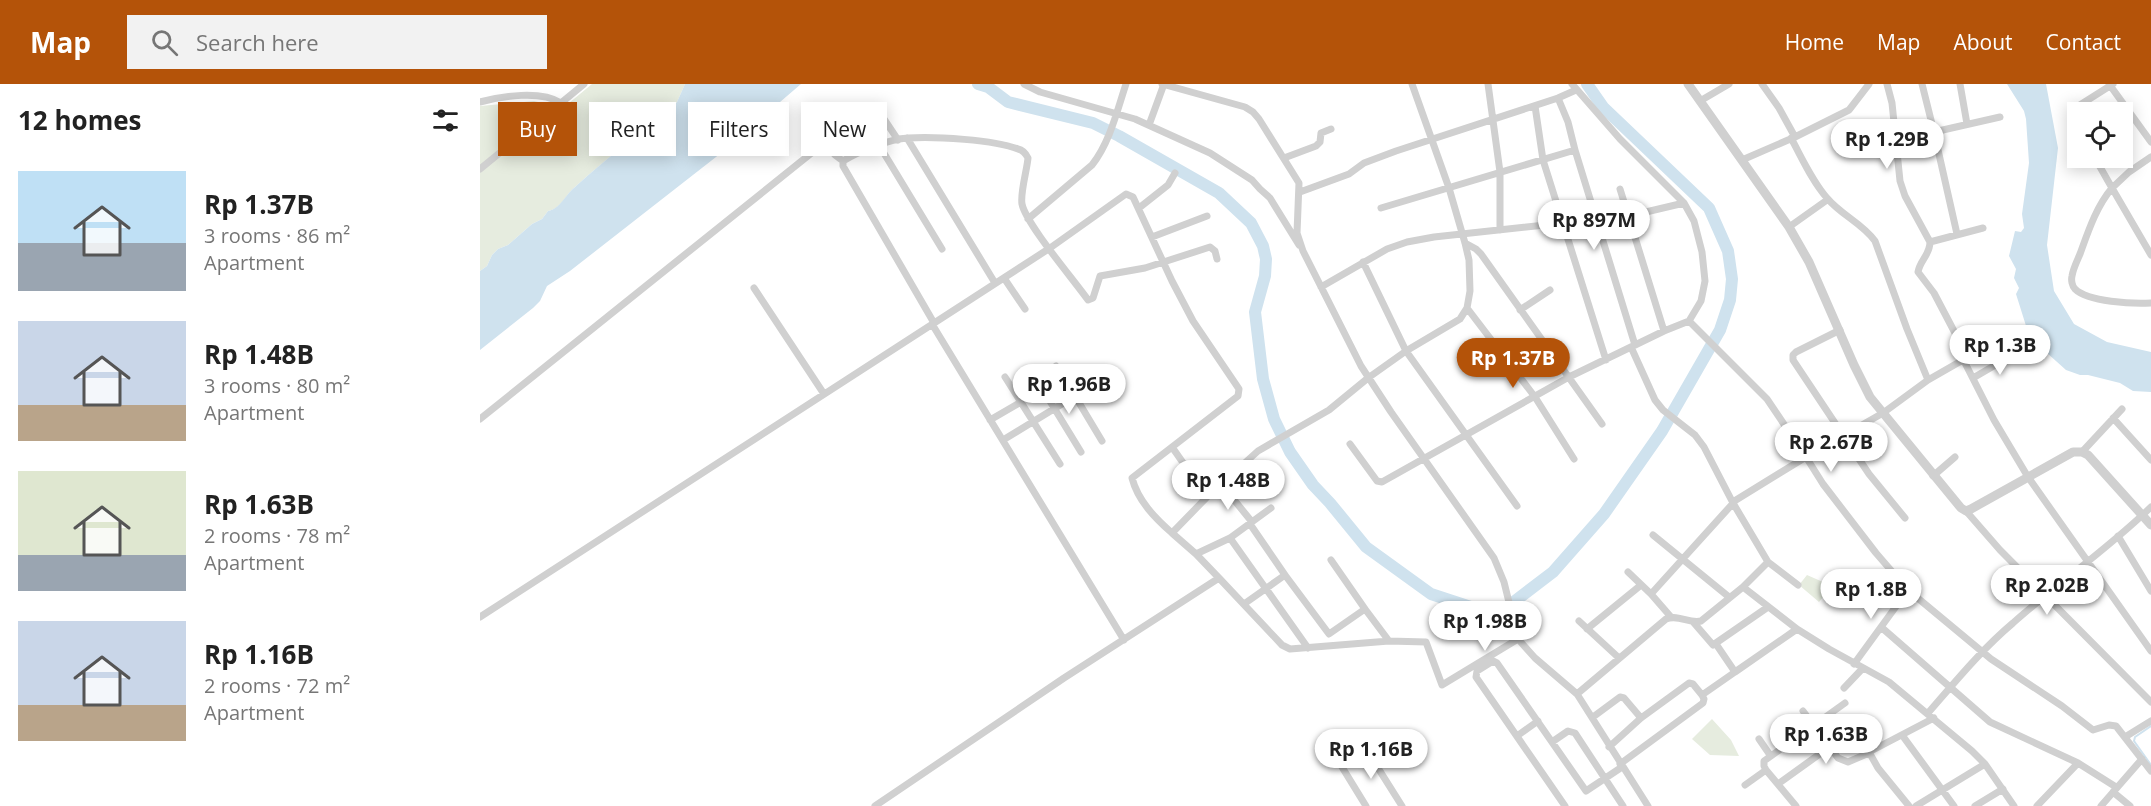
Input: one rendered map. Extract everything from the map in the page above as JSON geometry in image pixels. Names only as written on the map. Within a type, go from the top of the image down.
[{"type":"street","points":[[562,102],[584,84]]},
{"type":"street","points":[[1024,84],[1040,92],[1116,112],[1210,153],[1252,180],[1270,198],[1303,251],[1353,354],[1494,558],[1504,582],[1518,639],[1535,658],[1577,694],[1648,806]]},
{"type":"street","points":[[1028,219],[1092,165],[1105,147],[1126,84]]},
{"type":"street","points":[[1149,125],[1163,84],[1230,102],[1253,112],[1299,183],[1297,233],[1303,251]]},
{"type":"street","points":[[1172,533],[1207,497],[1258,451],[1329,410],[1406,351],[1460,319],[1467,308],[1470,291],[1469,260],[1463,234],[1412,84]]},
{"type":"street","points":[[1488,84],[1500,172],[1500,230]]},
{"type":"street","points":[[1688,84],[1789,227],[1809,262],[1870,397],[1933,476],[2000,550],[2151,702]]},
{"type":"street","points":[[1700,101],[1730,84]]},
{"type":"street","points":[[1762,84],[1779,108],[1814,181],[1827,200],[1866,229],[1875,241],[1907,330],[1928,380]]},
{"type":"street","points":[[1742,160],[1849,110],[1869,84]]},
{"type":"street","points":[[1887,84],[1892,103],[1900,181],[1905,196],[1930,242],[1930,250],[1919,266],[1918,272],[1934,293],[1955,333],[1972,378],[2028,477],[2151,651]]},
{"type":"street","points":[[1922,84],[1957,234]]},
{"type":"street","points":[[1960,84],[1967,124]]},
{"type":"street","points":[[2084,102],[2111,84],[2151,142]]},
{"type":"street","points":[[1300,192],[1348,174],[1364,163],[1558,98],[1574,87],[1620,139],[1684,203],[1694,221],[1702,252],[1705,281],[1701,301],[1689,321],[1569,377],[1379,483],[1350,444]]},
{"type":"street","points":[[480,102],[495,98],[544,96],[559,102]]},
{"type":"street","points":[[1558,98],[1568,122],[1598,220],[1633,346],[1655,400],[1663,410],[1695,435],[1768,561],[1798,585]]},
{"type":"street","points":[[1535,106],[1543,160],[1606,360]]},
{"type":"street","points":[[1897,143],[2000,117]]},
{"type":"street","points":[[887,124],[898,140]]},
{"type":"street","points":[[1284,158],[1316,146],[1320,142],[1322,133],[1331,129]]},
{"type":"street","points":[[907,138],[995,283]]},
{"type":"street","points":[[887,143],[907,138],[962,140],[1001,145],[1025,152],[1028,158],[1021,202],[1028,219],[1090,300],[1093,298],[1100,276],[1127,272],[1210,247],[1215,251],[1217,259]]},
{"type":"street","points":[[1381,208],[1575,150]]},
{"type":"street","points":[[480,169],[498,154]]},
{"type":"street","points":[[480,419],[808,156]]},
{"type":"street","points":[[836,156],[843,161]]},
{"type":"street","points":[[843,161],[854,156]]},
{"type":"street","points":[[886,156],[942,249]]},
{"type":"street","points":[[2151,157],[2129,172],[2104,198],[2071,277],[2073,286],[2078,291],[2121,303],[2151,303]]},
{"type":"street","points":[[843,161],[843,166],[933,324],[1124,640]]},
{"type":"street","points":[[2101,168],[2151,255]]},
{"type":"street","points":[[1139,208],[1168,185],[1175,172]]},
{"type":"street","points":[[1620,189],[1665,331]]},
{"type":"street","points":[[480,617],[1050,248],[1124,195],[1132,195],[1193,321],[1240,393],[1132,478],[1137,492],[1152,515],[1196,554],[1282,645],[1290,649],[1389,641],[1426,642],[1442,686],[1518,639]]},
{"type":"street","points":[[1789,227],[1827,200]]},
{"type":"street","points":[[1321,287],[1363,261],[1407,242],[1629,216],[1684,203]]},
{"type":"street","points":[[1152,237],[1207,216]]},
{"type":"street","points":[[1930,242],[1983,228]]},
{"type":"street","points":[[1465,243],[1476,249],[1602,424]]},
{"type":"street","points":[[1363,261],[1406,351],[1517,506]]},
{"type":"street","points":[[1004,278],[1025,309]]},
{"type":"street","points":[[754,288],[824,394]]},
{"type":"street","points":[[1520,310],[1550,290]]},
{"type":"street","points":[[1467,308],[1535,397],[1575,459]]},
{"type":"street","points":[[1689,321],[1767,399],[1823,484],[1876,553],[1908,590],[1981,652],[2094,730],[2113,724],[2151,771]]},
{"type":"street","points":[[1840,330],[1796,352],[1793,360],[1869,474],[1905,518]]},
{"type":"street","points":[[1651,594],[1733,503],[1778,473],[1883,413],[1928,380],[2003,337]]},
{"type":"street","points":[[1972,378],[2016,353]]},
{"type":"street","points":[[1056,366],[1102,441]]},
{"type":"street","points":[[1005,377],[1060,464]]},
{"type":"street","points":[[1038,380],[1081,452]]},
{"type":"street","points":[[1003,440],[1075,396]]},
{"type":"street","points":[[990,420],[1021,402]]},
{"type":"street","points":[[2082,452],[2122,409]]},
{"type":"street","points":[[2113,418],[2151,460]]},
{"type":"street","points":[[1173,447],[1207,497]]},
{"type":"street","points":[[1966,511],[2073,452],[2082,452],[2088,455],[2151,525]]},
{"type":"street","points":[[1933,476],[1955,457]]},
{"type":"street","points":[[1222,485],[1329,634],[1335,646]]},
{"type":"street","points":[[1803,711],[1842,761],[1848,762],[1869,753],[1870,750],[1902,735],[1931,716],[1950,686],[1981,652],[2151,507]]},
{"type":"street","points":[[1196,554],[1230,538],[1271,508]]},
{"type":"street","points":[[1653,535],[1730,597]]},
{"type":"street","points":[[2118,536],[2151,591]]},
{"type":"street","points":[[1230,538],[1308,648]]},
{"type":"street","points":[[1331,560],[1389,641]]},
{"type":"street","points":[[1694,623],[1708,617],[1743,587],[1768,561]]},
{"type":"street","points":[[1628,572],[1671,617]]},
{"type":"street","points":[[1244,604],[1285,575]]},
{"type":"street","points":[[875,806],[1064,678],[1219,578]]},
{"type":"street","points":[[1587,629],[1641,585]]},
{"type":"street","points":[[1743,587],[1797,629],[1854,664],[1889,682],[1985,764],[2014,806]]},
{"type":"street","points":[[1854,664],[1908,590]]},
{"type":"street","points":[[1577,694],[1671,617],[1679,617],[1694,623],[1710,644],[1716,644],[1768,607]]},
{"type":"street","points":[[1329,634],[1365,609]]},
{"type":"street","points":[[1579,621],[1619,658]]},
{"type":"street","points":[[1881,627],[1990,722],[2078,763],[2114,790],[2130,806]]},
{"type":"street","points":[[1702,695],[1797,629]]},
{"type":"street","points":[[1716,644],[1735,672]]},
{"type":"street","points":[[1565,806],[1476,677],[1478,671],[1493,661],[1497,663],[1586,791],[1703,703],[1702,695],[1693,684],[1689,683],[1641,718],[1609,747]]},
{"type":"street","points":[[1844,688],[1863,668]]},
{"type":"street","points":[[1593,717],[1620,697],[1624,698],[1641,718]]},
{"type":"street","points":[[1796,806],[1766,770],[1764,761],[1845,703]]},
{"type":"street","points":[[1517,736],[1538,721]]},
{"type":"street","points":[[2125,737],[2151,721]]},
{"type":"street","points":[[1781,724],[1791,740]]},
{"type":"street","points":[[1778,784],[1860,724]]},
{"type":"street","points":[[1552,742],[1572,731],[1623,806]]},
{"type":"street","points":[[1902,735],[1954,806]]},
{"type":"street","points":[[1759,739],[1770,755]]},
{"type":"street","points":[[1361,741],[1402,806]]},
{"type":"street","points":[[1869,753],[1908,806]]},
{"type":"street","points":[[1334,754],[1366,806]]},
{"type":"street","points":[[2101,806],[2142,759]]},
{"type":"street","points":[[2037,806],[2078,763]]},
{"type":"street","points":[[1916,806],[1985,764]]},
{"type":"street","points":[[1745,785],[1766,770]]},
{"type":"street","points":[[1975,806],[2003,789]]},
{"type":"shaded area","points":[[592,84],[685,84],[676,103],[589,102],[589,156],[611,156],[572,190],[556,208],[548,211],[542,219],[532,224],[508,245],[498,249],[487,266],[480,271],[480,106],[498,104],[498,156],[577,156],[577,102],[570,102]]},
{"type":"shaded area","points":[[1807,575],[1832,586],[1819,602],[1799,585]]},
{"type":"shaded area","points":[[1712,719],[1731,740],[1739,756],[1710,755],[1692,739]]},
{"type":"water","points":[[685,84],[801,84],[780,102],[688,102],[688,156],[717,156],[570,271],[547,286],[540,301],[533,308],[480,350],[480,271],[487,266],[492,255],[559,205],[571,190],[611,156],[676,156],[677,102]]},
{"type":"water","points":[[2007,84],[2046,84],[2058,148],[2047,245],[2054,291],[2074,324],[2107,342],[2151,352],[2151,392],[2133,391],[2120,383],[2066,370],[2037,344],[2027,329],[2016,294],[2019,288],[2014,278],[2016,269],[2009,256],[2015,231],[2021,232],[2024,228],[2022,214],[2029,163],[2026,119],[2024,111]]},
{"type":"waterway","points":[[978,84],[988,87],[1008,102],[1093,123],[1119,136],[1219,193],[1251,223],[1263,246],[1266,259],[1265,276],[1255,312],[1263,379],[1274,419],[1290,452],[1313,485],[1366,547],[1431,594],[1489,613],[1502,611],[1553,572],[1604,514],[1662,431],[1720,330],[1730,300],[1732,279],[1728,251],[1709,208],[1603,107],[1587,84]]},
{"type":"waterway","points":[[2151,726],[2135,737],[2134,741],[2151,765]]}]
